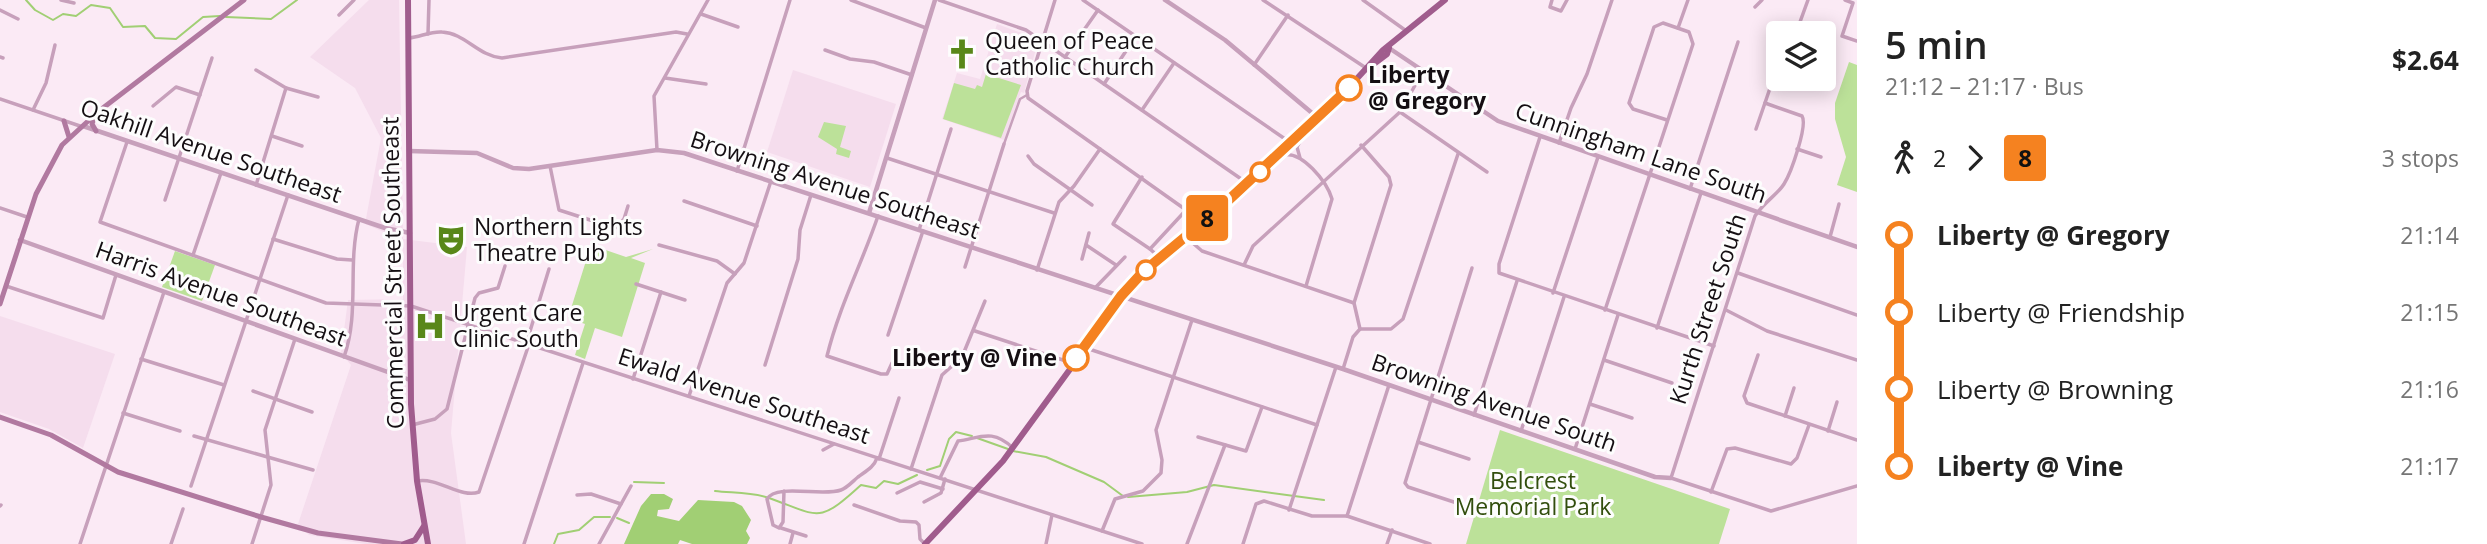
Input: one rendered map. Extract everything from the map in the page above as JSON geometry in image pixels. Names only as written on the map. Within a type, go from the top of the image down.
[{"type":"main road","points":[[0,304],[27,217],[44,173],[69,137],[95,113],[244,0]]},
{"type":"main road","name":"Commercial Street Southeast","points":[[408,0],[410,380],[417,481],[428,544]]},
{"type":"main road","points":[[925,544],[1013,448],[1121,296],[1159,257],[1276,158],[1383,50],[1389,48],[1445,0]]},
{"type":"main road","points":[[95,113],[92,122],[96,131]]},
{"type":"main road","points":[[64,121],[69,137]]},
{"type":"main road","points":[[0,417],[51,435],[106,466],[261,517],[328,535],[403,544],[415,540],[424,526]]},
{"type":"street","points":[[61,0],[74,3]]},
{"type":"street","points":[[339,15],[354,0]]},
{"type":"street","points":[[428,34],[429,0]]},
{"type":"street","points":[[657,150],[653,100],[708,0]]},
{"type":"street","points":[[737,170],[789,0]]},
{"type":"street","points":[[851,0],[926,28]]},
{"type":"street","points":[[869,213],[937,0],[1026,30],[1247,183]]},
{"type":"street","points":[[965,267],[1020,99],[1027,95],[1055,0]]},
{"type":"street","points":[[1083,0],[1291,143]]},
{"type":"street","points":[[1165,0],[1225,40],[1318,118]]},
{"type":"street","points":[[1263,0],[1367,69]]},
{"type":"street","points":[[1363,0],[1407,32]]},
{"type":"street","points":[[1552,0],[1550,7],[1561,11],[1567,0]]},
{"type":"street","points":[[1559,143],[1570,108],[1587,74],[1612,0]]},
{"type":"street","points":[[1678,29],[1688,0]]},
{"type":"street","points":[[1755,7],[1762,0]]},
{"type":"street","points":[[1800,21],[1808,0]]},
{"type":"street","points":[[1845,0],[1853,3],[1842,36],[1857,41]]},
{"type":"street","points":[[0,10],[18,19]]},
{"type":"street","points":[[1065,57],[1098,10]]},
{"type":"street","points":[[700,14],[738,27]]},
{"type":"street","points":[[1254,65],[1288,15]]},
{"type":"street","points":[[1605,310],[1667,120],[1693,40],[1689,32],[1663,23],[1654,27],[1629,103],[1633,108],[1667,120]]},
{"type":"street","points":[[409,39],[440,32],[454,34],[481,52],[502,58],[676,32],[687,34]]},
{"type":"street","points":[[1104,84],[1136,36]]},
{"type":"street","points":[[1690,189],[1738,42]]},
{"type":"street","points":[[33,110],[47,83],[55,45]]},
{"type":"street","name":"Cunningham Lane South","points":[[1389,48],[1490,117],[1540,137],[1857,247]]},
{"type":"street","points":[[825,50],[912,75]]},
{"type":"street","points":[[165,200],[212,58]]},
{"type":"street","points":[[1142,110],[1174,63]]},
{"type":"street","points":[[256,70],[286,88],[318,97]]},
{"type":"street","points":[[1244,265],[1253,246],[1400,112],[1423,73]]},
{"type":"street","points":[[665,78],[706,84]]},
{"type":"street","points":[[153,106],[176,88],[200,95]]},
{"type":"street","points":[[256,185],[286,88]]},
{"type":"street","points":[[1756,130],[1769,91]]},
{"type":"street","points":[[1027,95],[1203,222]]},
{"type":"street","name":"Oakhill Avenue Southeast","points":[[0,99],[359,219],[411,233]]},
{"type":"street","name":"Kurth Street South","points":[[1671,478],[1758,212],[1766,200],[1784,184],[1797,149],[1804,118],[1765,103]]},
{"type":"street","points":[[1400,112],[1487,172]]},
{"type":"street","points":[[1306,286],[1332,203],[1329,191],[1300,158],[1297,146],[1307,128]]},
{"type":"street","points":[[888,335],[951,129]]},
{"type":"street","points":[[272,136],[302,146]]},
{"type":"street","points":[[1540,137],[1498,271],[1564,298],[1714,346]]},
{"type":"street","name":"Ewald Avenue Southeast","points":[[127,142],[100,222],[326,303],[397,303],[411,306],[1102,531],[1128,542],[1142,544]]},
{"type":"street","points":[[1360,329],[1354,303],[1391,185],[1389,177],[1362,145]]},
{"type":"street","points":[[1037,270],[1059,202],[1100,149]]},
{"type":"street","points":[[1797,149],[1821,156]]},
{"type":"street","name":"Browning Avenue Southeast","points":[[409,151],[477,153],[520,169],[657,150],[684,153],[1121,296]]},
{"type":"street","points":[[1276,158],[1287,154],[1300,158]]},
{"type":"street","points":[[1343,369],[1353,337],[1360,329],[1391,329],[1403,319],[1458,154]]},
{"type":"street","points":[[1028,156],[1034,164],[1092,205]]},
{"type":"street","points":[[1553,293],[1598,157]]},
{"type":"street","points":[[886,158],[1054,213]]},
{"type":"street","points":[[550,166],[555,204],[563,213],[611,228],[622,223],[628,206]]},
{"type":"street","points":[[193,255],[221,173]]},
{"type":"street","points":[[1142,177],[1113,224],[1159,257]]},
{"type":"street","points":[[689,397],[727,283],[744,263],[771,181]]},
{"type":"street","points":[[765,365],[798,259],[800,230],[811,193]]},
{"type":"street","points":[[1657,328],[1701,193]]},
{"type":"street","points":[[191,486],[288,195]]},
{"type":"street","points":[[684,201],[757,226]]},
{"type":"street","points":[[1830,237],[1839,204]]},
{"type":"street","points":[[0,208],[27,217]]},
{"type":"street","points":[[1150,249],[1187,209]]},
{"type":"street","points":[[878,216],[865,255],[855,270],[827,356],[881,374],[887,374],[892,363]]},
{"type":"street","points":[[344,357],[352,331],[352,260],[359,219]]},
{"type":"street","points":[[1082,258],[1089,233]]},
{"type":"street","points":[[1185,236],[1199,250],[1354,303]]},
{"type":"street","points":[[272,239],[337,259],[352,260]]},
{"type":"street","name":"Harris Avenue Southeast","points":[[20,240],[410,380]]},
{"type":"street","points":[[659,245],[717,261],[735,274]]},
{"type":"street","points":[[1086,245],[1116,266]]},
{"type":"street","points":[[1095,288],[1125,257]]},
{"type":"street","points":[[412,425],[435,419],[447,410],[467,325],[477,295],[496,289],[505,266]]},
{"type":"street","points":[[1460,504],[1405,485],[1472,268]]},
{"type":"street","points":[[417,481],[428,480],[477,493],[549,269]]},
{"type":"street","points":[[1738,273],[1857,315]]},
{"type":"street","points":[[6,286],[103,318],[116,275]]},
{"type":"street","points":[[1474,415],[1517,281]]},
{"type":"street","points":[[636,284],[685,300]]},
{"type":"street","points":[[80,544],[164,292]]},
{"type":"street","points":[[633,379],[661,292]]},
{"type":"street","name":"Browning Avenue South","points":[[1121,296],[1343,369],[1655,477],[1671,478],[1771,510],[1857,486]]},
{"type":"street","points":[[1521,431],[1564,298]]},
{"type":"street","points":[[911,469],[942,375],[946,368],[961,359],[975,331],[985,301]]},
{"type":"street","points":[[1726,310],[1767,331],[1857,360]]},
{"type":"street","points":[[1575,449],[1618,315]]},
{"type":"street","points":[[1102,531],[1115,499],[1143,491],[1161,473],[1162,460],[1156,430],[1193,319]]},
{"type":"street","points":[[975,331],[1072,363]]},
{"type":"street","points":[[252,544],[271,485],[264,435],[295,339]]},
{"type":"street","points":[[1084,347],[1317,425]]},
{"type":"street","points":[[1758,355],[1744,400],[1751,405],[1857,440]]},
{"type":"street","points":[[141,359],[224,385]]},
{"type":"street","points":[[1604,360],[1672,383]]},
{"type":"street","points":[[524,544],[583,363]]},
{"type":"street","points":[[1289,510],[1336,367]]},
{"type":"street","points":[[1347,516],[1389,385]]},
{"type":"street","points":[[1785,416],[1794,388]]},
{"type":"street","points":[[253,391],[312,412]]},
{"type":"street","points":[[806,536],[771,522],[766,502],[772,493],[843,489],[874,466],[899,398]]},
{"type":"street","points":[[1828,431],[1837,402]]},
{"type":"street","points":[[1590,404],[1632,418]]},
{"type":"street","points":[[1198,437],[1246,451],[1262,407]]},
{"type":"street","points":[[123,413],[180,431]]},
{"type":"street","points":[[1711,492],[1727,449],[1735,448],[1791,464],[1797,458],[1810,425]]},
{"type":"street","points":[[940,478],[953,456],[954,444],[977,434],[988,435],[1013,448]]},
{"type":"street","points":[[194,436],[313,470]]},
{"type":"street","points":[[1418,442],[1469,459]]},
{"type":"street","points":[[823,450],[834,444]]},
{"type":"street","points":[[1187,544],[1225,445]]},
{"type":"street","points":[[924,502],[941,493],[945,480]]},
{"type":"street","points":[[898,493],[920,482],[943,489]]},
{"type":"street","points":[[599,544],[631,486]]},
{"type":"street","points":[[781,527],[784,491]]},
{"type":"street","points":[[577,495],[590,494],[621,504]]},
{"type":"street","points":[[1243,544],[1258,502],[1264,501],[1312,516],[1347,516],[1430,544]]},
{"type":"street","points":[[854,505],[900,521],[916,522],[920,539],[925,544]]},
{"type":"street","points":[[171,544],[183,509]]},
{"type":"street","points":[[1046,544],[1052,515]]},
{"type":"street","points":[[1387,544],[1392,530]]},
{"type":"street","points":[[790,544],[793,533]]},
{"type":"shaded area","points":[[369,0],[399,0],[403,239],[467,247],[451,433],[466,544],[366,544],[309,535],[298,524],[351,365],[341,353],[348,300],[403,299],[403,240],[365,224],[381,138],[355,88],[310,57]]},
{"type":"shaded area","points":[[997,24],[1027,35],[1037,45],[1024,93],[1021,92],[1004,140],[942,119],[957,73],[980,79]]},
{"type":"shaded area","points":[[793,70],[896,104],[870,187],[767,152]]},
{"type":"shaded area","points":[[0,316],[115,354],[83,448],[49,429],[0,412]]},
{"type":"shaded area","points":[[651,494],[664,494],[673,499],[669,509],[658,510],[657,516],[679,521],[698,500],[734,502],[742,506],[751,520],[746,531],[750,538],[747,544],[692,544],[680,540],[678,544],[624,544],[641,506]]},
{"type":"green space","points":[[1849,62],[1857,65],[1857,192],[1837,185],[1846,157],[1835,119],[1835,103]]},
{"type":"green space","points":[[986,74],[1021,85],[1001,138],[943,119],[954,83],[975,89],[977,85],[982,87]]},
{"type":"green space","points":[[824,122],[846,126],[840,147],[851,151],[849,158],[836,154],[837,149],[818,137]]},
{"type":"green space","points":[[591,245],[626,257],[653,249],[631,258],[645,263],[622,337],[595,328],[585,359],[575,355],[585,324],[568,318]]},
{"type":"green space","points":[[175,251],[215,265],[202,301],[162,287]]},
{"type":"green space","name":"Belcrest Memorial Park","points":[[1500,430],[1730,509],[1719,544],[1466,544]]},
{"type":"waterway","points":[[26,0],[35,10],[53,20],[63,14],[76,16],[91,5],[110,8],[123,27],[145,26],[155,38],[176,39],[203,17],[220,16]]},
{"type":"waterway","points":[[226,17],[271,19],[297,0]]},
{"type":"waterway","points":[[927,470],[940,466],[949,439],[956,432],[972,436]]},
{"type":"waterway","points":[[977,438],[1008,449]]},
{"type":"waterway","points":[[1013,451],[1046,457],[1104,482],[1123,496]]},
{"type":"waterway","points":[[715,491],[763,496],[818,513],[835,506],[861,485],[876,488],[884,481],[898,484],[917,475]]},
{"type":"waterway","points":[[634,482],[664,483]]},
{"type":"waterway","points":[[1128,497],[1187,492],[1214,485],[1324,500]]},
{"type":"waterway","points":[[554,544],[558,534],[579,530],[594,517],[610,517]]},
{"type":"waterway","points":[[617,518],[629,523]]},
{"type":"bus line","name":"8","points":[[1076,358],[1121,296],[1143,272],[1276,158],[1349,88]]},
{"type":"place","name":"Queen of Peace Catholic Church","points":[[962,54]]},
{"type":"place","name":"Liberty @ Gregory","points":[[1349,88]]},
{"type":"place","name":"Northern Lights Theatre Pub","points":[[451,240]]},
{"type":"place","name":"Urgent Care Clinic South","points":[[430,326]]},
{"type":"place","name":"Liberty @ Vine","points":[[1076,358]]}]
